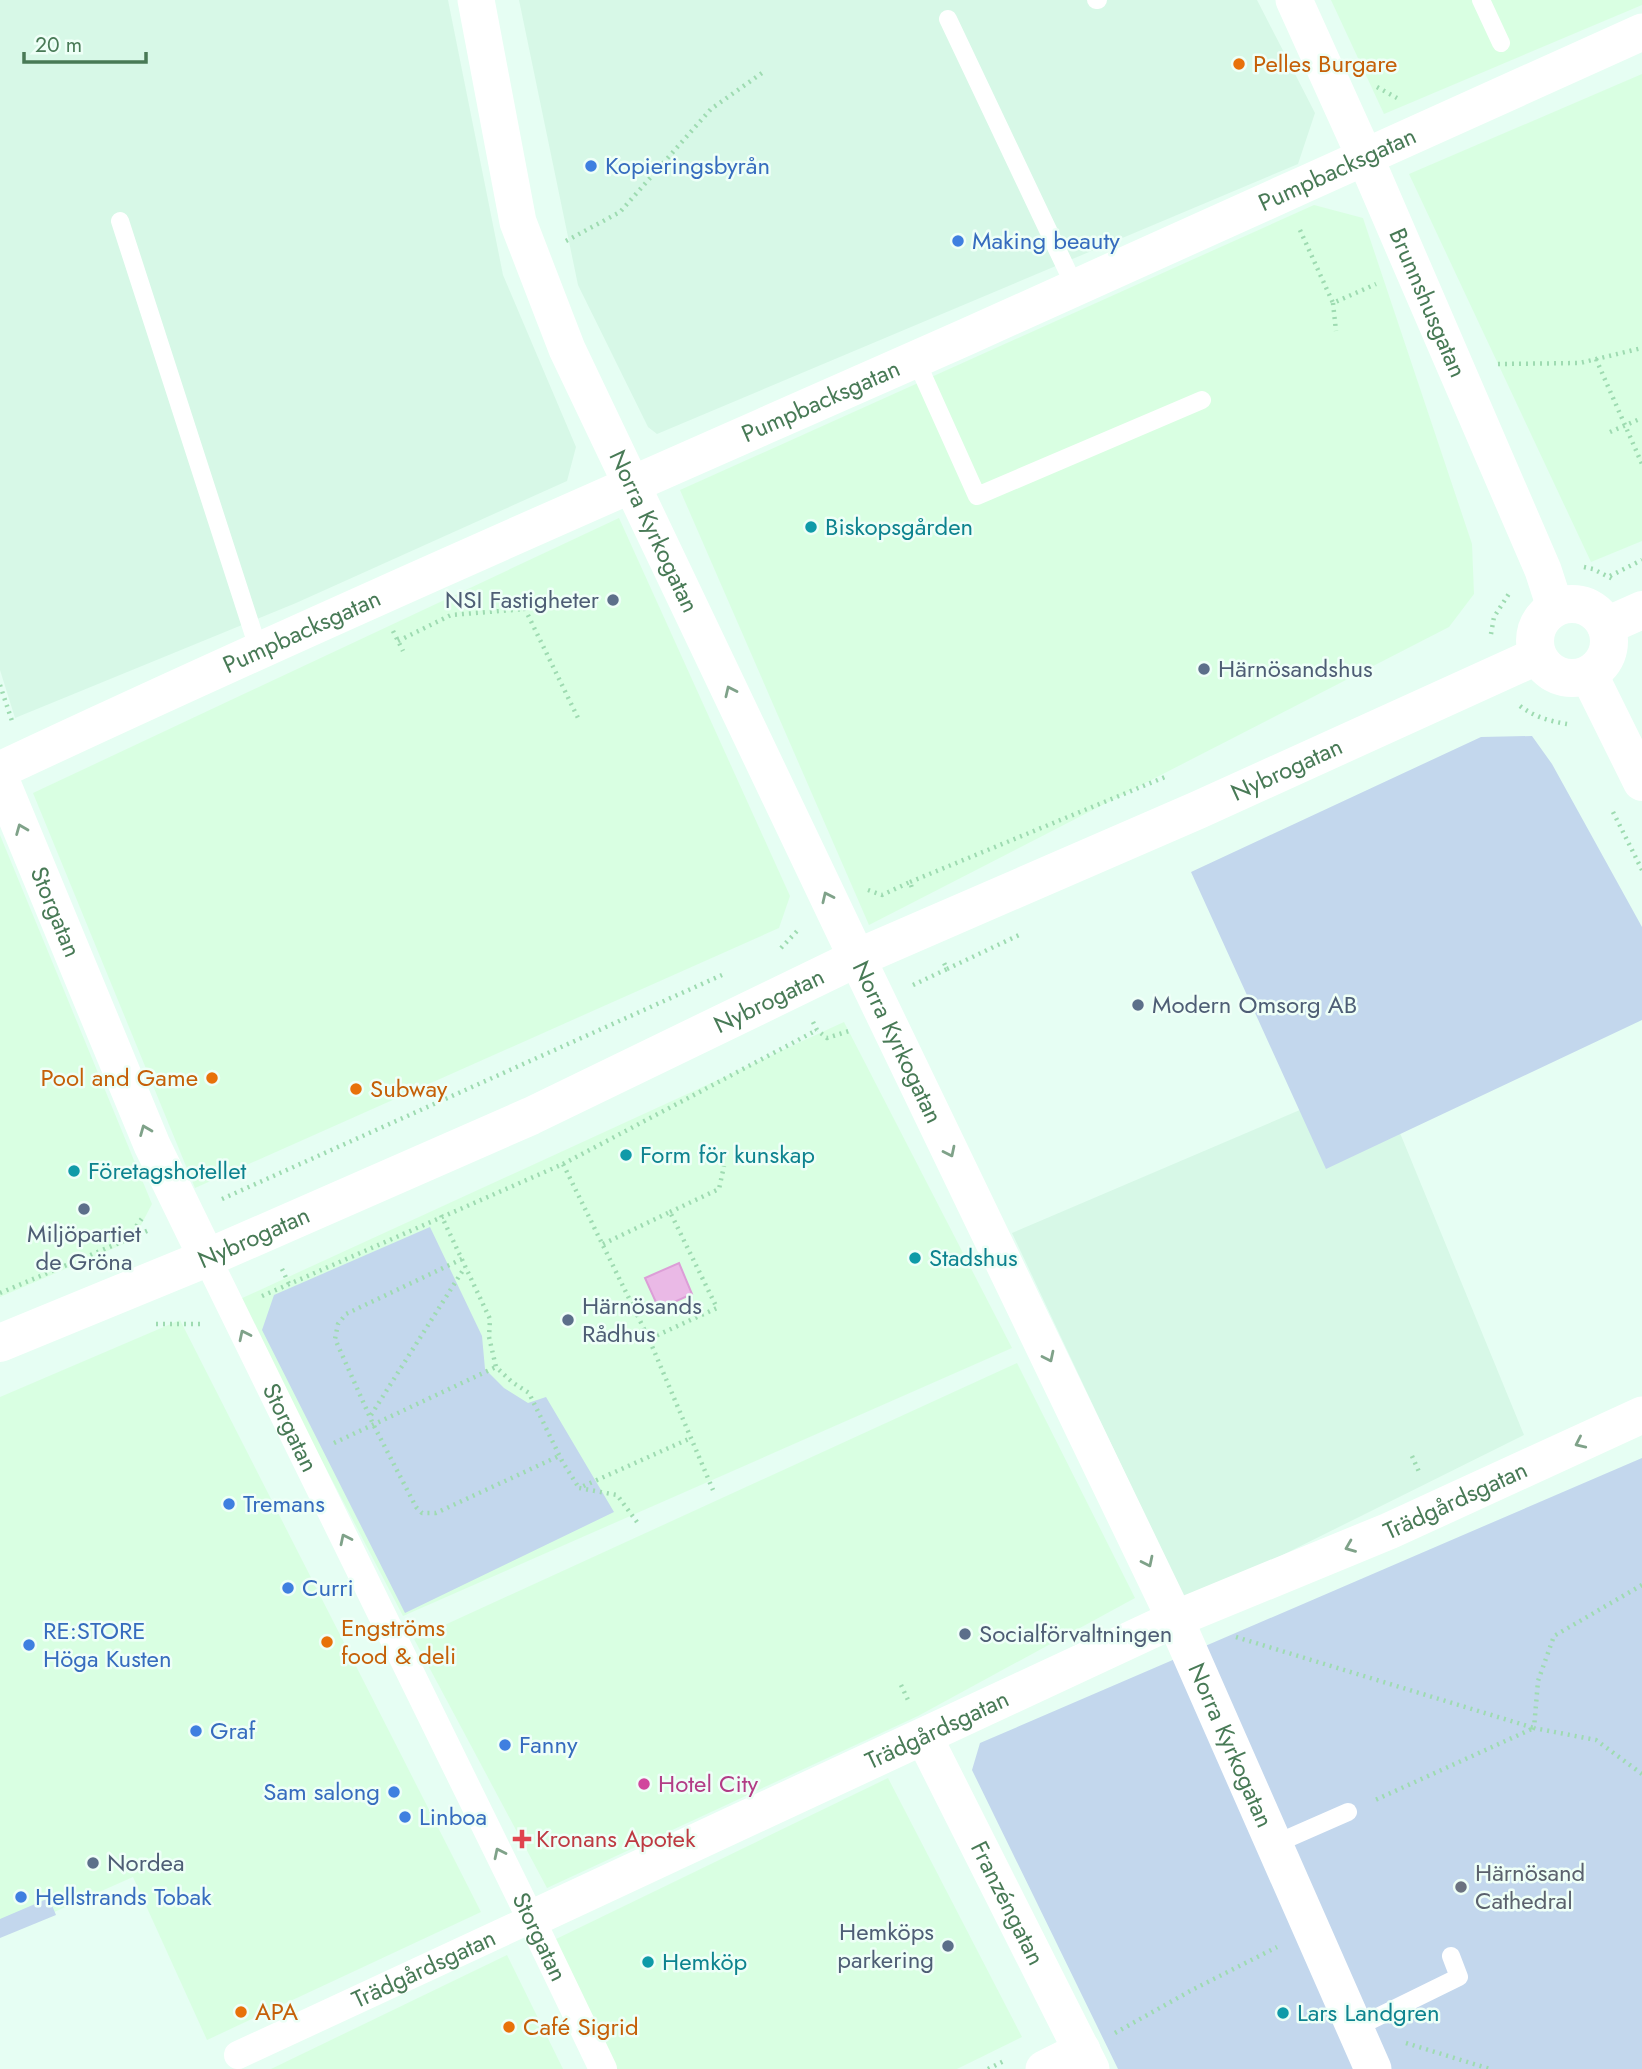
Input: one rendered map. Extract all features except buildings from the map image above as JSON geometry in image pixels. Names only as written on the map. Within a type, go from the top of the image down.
[{"type":"main road","points":[[1567,603],[1590,608],[1600,616],[1606,626],[1609,648],[1605,659],[1589,674],[1565,678],[1553,674],[1537,656],[1534,645],[1539,622],[1555,607],[1567,603]]},
{"type":"main road","points":[[1606,626],[1642,610]]},
{"type":"main road","name":"Nybrogatan","points":[[0,1343],[207,1258],[531,1116],[857,958],[1198,810],[1537,656]]},
{"type":"main road","points":[[1589,674],[1642,782]]},
{"type":"street","name":"Norra Kyrkogatan","points":[[476,0],[517,222],[567,349],[1175,1619],[1373,2069]]},
{"type":"street","name":"Brunnshusgatan","points":[[1294,0],[1543,570],[1555,607]]},
{"type":"street","name":"Pumpbacksgatan","points":[[0,770],[258,651],[1642,32]]},
{"type":"street","name":"Storgatan","points":[[0,778],[152,1145],[603,2069]]},
{"type":"street","name":"Trädgårdsgatan","points":[[238,2055],[1175,1619],[1389,1531],[1642,1415]]},
{"type":"street","name":"Franzéngatan","points":[[924,1737],[1087,2059]]},
{"type":"street","points":[[1044,2069],[1087,2059]]},
{"type":"lane","points":[[1481,0],[1501,43]]},
{"type":"lane","points":[[948,19],[1075,287]]},
{"type":"lane","points":[[120,221],[258,651]]},
{"type":"lane","points":[[915,358],[977,496],[1202,400]]},
{"type":"lane","points":[[1275,1844],[1348,1812]]},
{"type":"lane","points":[[1355,2028],[1459,1977],[1451,1956]]},
{"type":"path","points":[[562,243],[620,212],[711,109],[762,73]]},
{"type":"path","points":[[1300,229],[1334,303],[1336,331]]},
{"type":"path","points":[[1334,303],[1375,284]]},
{"type":"path","points":[[1499,376],[1494,364],[1580,363],[1642,348]]},
{"type":"path","points":[[1596,359],[1642,464]]},
{"type":"path","points":[[1610,432],[1642,418]]},
{"type":"path","points":[[1610,576],[1642,560]]},
{"type":"path","points":[[1502,582],[1507,594]]},
{"type":"path","points":[[398,641],[451,615],[524,609],[579,719]]},
{"type":"path","points":[[0,1293],[186,1215],[729,972]]},
{"type":"path","points":[[144,1323],[197,1326],[441,1215],[563,1164],[817,1030]]},
{"type":"path","points":[[563,1164],[649,1339],[713,1490]]},
{"type":"path","points":[[603,1244],[719,1189],[724,1166]]},
{"type":"path","points":[[649,1339],[717,1308],[670,1212]]},
{"type":"path","points":[[126,1240],[146,1213]]},
{"type":"path","points":[[441,1215],[490,1319],[489,1337],[496,1367],[512,1382],[529,1392],[559,1456],[579,1488],[617,1495],[637,1522]]},
{"type":"path","points":[[462,1259],[346,1314],[338,1324],[335,1339],[373,1424],[416,1507],[422,1513],[436,1513],[559,1456]]},
{"type":"path","points":[[371,1415],[465,1266]]},
{"type":"path","points":[[342,1439],[496,1367]]},
{"type":"path","points":[[579,1488],[691,1438]]},
{"type":"path","points":[[1534,1728],[1538,1681],[1554,1636],[1642,1585]]},
{"type":"path","points":[[1175,1619],[1534,1728],[1596,1740],[1642,1774]]},
{"type":"path","points":[[1348,1812],[1534,1728]]},
{"type":"path","points":[[1115,2033],[1312,1929]]},
{"type":"path","points":[[1355,2028],[1490,2069]]},
{"type":"shaded area","points":[[0,0],[448,0],[503,275],[576,447],[567,481],[296,603],[15,718],[0,670]]},
{"type":"shaded area","points":[[519,0],[1257,0],[1315,113],[1298,164],[657,434],[648,427],[578,285]]},
{"type":"shaded area","points":[[1331,0],[1642,0],[1642,5],[1384,114]]},
{"type":"shaded area","points":[[1642,74],[1642,541],[1591,562],[1409,174]]},
{"type":"shaded area","points":[[1314,205],[1363,218],[1472,544],[1474,594],[1449,627],[869,925],[680,490]]},
{"type":"shaded area","points":[[619,518],[790,896],[779,928],[195,1188],[33,793]]},
{"type":"shaded area","points":[[1532,736],[1552,764],[1642,927],[1642,1020],[1326,1169],[1191,872],[1481,737]]},
{"type":"shaded area","points":[[0,835],[152,1204],[133,1240],[0,1297]]},
{"type":"shaded area","points":[[844,1022],[1012,1348],[403,1616],[238,1300]]},
{"type":"shaded area","points":[[1377,1077],[1524,1435],[1186,1603],[1012,1233]]},
{"type":"shaded area","points":[[430,1227],[482,1336],[485,1369],[504,1388],[528,1403],[546,1397],[614,1512],[405,1613],[262,1330],[274,1295]]},
{"type":"shaded area","points":[[679,1263],[692,1294],[659,1309],[645,1278]]},
{"type":"shaded area","points":[[180,1320],[481,1912],[207,2040],[133,1877],[0,1936],[0,1397]]},
{"type":"shaded area","points":[[1017,1363],[1135,1598],[918,1716],[547,1888],[414,1639]]},
{"type":"shaded area","points":[[1642,1458],[1642,2069],[1118,2069],[972,1770],[980,1743]]},
{"type":"shaded area","points":[[888,1778],[1022,2037],[957,2069],[617,2069],[554,1940]]},
{"type":"shaded area","points":[[49,1898],[56,1915],[0,1938],[0,1919]]},
{"type":"shaded area","points":[[507,1955],[563,2069],[271,2069]]},
{"type":"place","name":"Pelles Burgare","points":[[1239,64]]},
{"type":"place","name":"Kopieringsbyrån","points":[[591,166]]},
{"type":"place","name":"Making beauty","points":[[958,241]]},
{"type":"place","name":"Biskopsgården","points":[[811,527]]},
{"type":"place","name":"NSI Fastigheter","points":[[613,600]]},
{"type":"place","name":"Härnösandshus","points":[[1204,669]]},
{"type":"place","name":"Modern Omsorg AB","points":[[1138,1005]]},
{"type":"place","name":"Pool and Game","points":[[212,1078]]},
{"type":"place","name":"Subway","points":[[356,1089]]},
{"type":"place","name":"Form för kunskap","points":[[626,1155]]},
{"type":"place","name":"Företagshotellet","points":[[74,1171]]},
{"type":"place","name":"Miljöpartiet de Gröna","points":[[84,1209]]},
{"type":"place","name":"Stadshus","points":[[915,1258]]},
{"type":"place","name":"Härnösands Rådhus","points":[[568,1320]]},
{"type":"place","name":"Tremans","points":[[229,1504]]},
{"type":"place","name":"Curri","points":[[288,1588]]},
{"type":"place","name":"Socialförvaltningen","points":[[965,1634]]},
{"type":"place","name":"Engströms food & deli","points":[[327,1642]]},
{"type":"place","name":"RE:STORE Höga Kusten","points":[[29,1645]]},
{"type":"place","name":"Graf","points":[[196,1731]]},
{"type":"place","name":"Fanny","points":[[505,1745]]},
{"type":"place","name":"Hotel City","points":[[644,1784]]},
{"type":"place","name":"Sam salong","points":[[394,1792]]},
{"type":"place","name":"Linboa","points":[[405,1817]]},
{"type":"place","name":"Kronans Apotek","points":[[522,1839]]},
{"type":"place","name":"Nordea","points":[[93,1863]]},
{"type":"place","name":"Härnösand Cathedral","points":[[1461,1887]]},
{"type":"place","name":"Hellstrands Tobak","points":[[21,1897]]},
{"type":"place","name":"Hemköps parkering","points":[[948,1946]]},
{"type":"place","name":"Hemköp","points":[[648,1962]]},
{"type":"place","name":"APA","points":[[241,2012]]},
{"type":"place","name":"Lars Landgren","points":[[1283,2013]]},
{"type":"place","name":"Café Sigrid","points":[[509,2027]]}]
